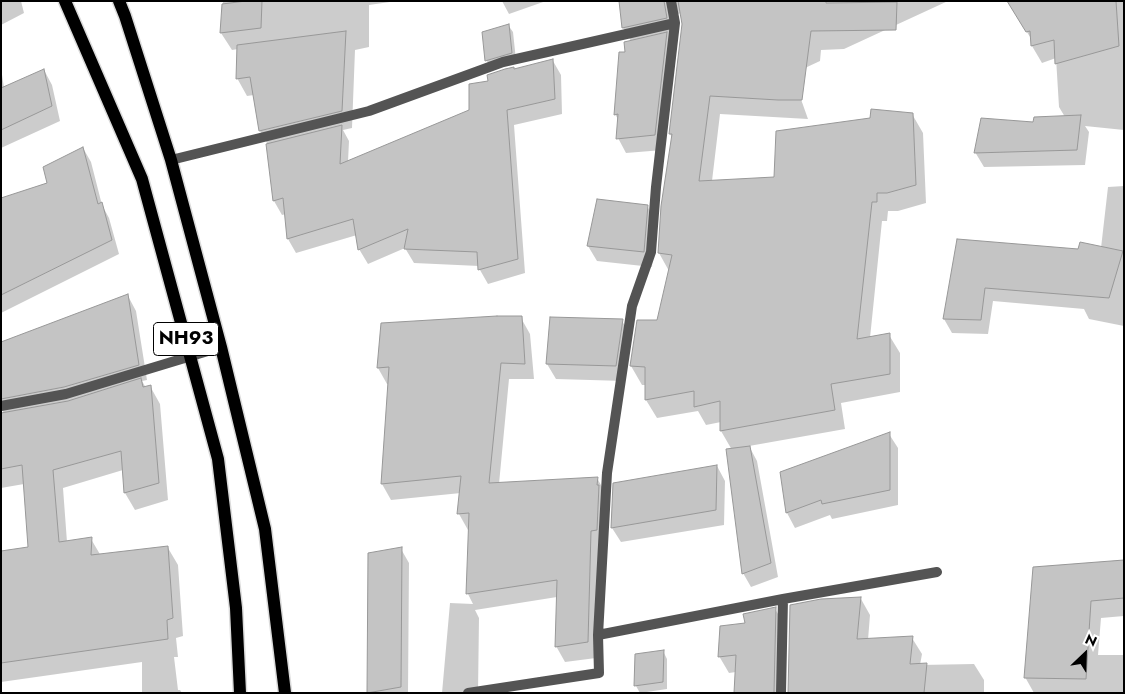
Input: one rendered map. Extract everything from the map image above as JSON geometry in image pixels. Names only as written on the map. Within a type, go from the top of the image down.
[{"type":"main road","name":"NH93","points":[[65,1],[142,179],[218,459],[236,608],[240,693]]},
{"type":"main road","name":"NH93","points":[[119,1],[171,160],[221,347],[265,529],[286,693]]},
{"type":"street","points":[[468,693],[599,673],[598,636],[607,473],[632,306],[651,252],[674,22],[671,1]]},
{"type":"street","points":[[171,160],[369,111],[503,62],[674,22]]},
{"type":"street","points":[[1,406],[66,394],[221,347]]},
{"type":"street","points":[[598,636],[783,598],[937,572]]},
{"type":"street","points":[[781,693],[783,598]]},
{"type":"building","points":[[262,1],[261,28],[220,33],[222,4]]},
{"type":"building","points":[[619,1],[664,1],[667,18],[622,28]]},
{"type":"building","points":[[678,1],[897,2],[896,30],[811,31],[802,100],[710,96],[699,181],[774,177],[776,131],[870,118],[871,109],[913,113],[916,185],[887,193],[877,193],[877,202],[872,202],[857,339],[890,333],[890,374],[831,384],[835,410],[720,431],[720,401],[694,407],[694,391],[645,400],[645,367],[630,366],[637,320],[657,320],[672,255],[658,253],[661,206],[672,134],[669,134],[682,24]]},
{"type":"building","points":[[1007,1],[1116,1],[1119,46],[1055,64],[1054,40],[1031,46],[1030,31],[1026,32]]},
{"type":"building","points":[[509,24],[512,53],[485,61],[482,32]]},
{"type":"building","points":[[346,31],[342,111],[259,131],[250,77],[236,79],[237,45]]},
{"type":"building","points":[[667,32],[655,135],[616,139],[618,114],[614,115],[619,52],[625,52],[624,42]]},
{"type":"building","points":[[553,59],[555,99],[507,110],[518,259],[478,270],[477,252],[404,249],[408,229],[358,250],[353,219],[287,239],[283,198],[273,201],[266,144],[342,125],[340,164],[469,110],[469,84],[488,81],[487,75],[505,69],[514,67],[514,69]]},
{"type":"building","points":[[44,69],[52,106],[1,130],[1,88]]},
{"type":"building","points":[[1081,115],[1077,150],[974,153],[981,118],[1033,122],[1034,117]]},
{"type":"building","points":[[83,147],[98,204],[102,202],[112,240],[1,295],[1,198],[47,183],[43,167]]},
{"type":"building","points":[[597,199],[648,205],[644,252],[587,246]]},
{"type":"building","points":[[957,239],[1078,249],[1080,242],[1123,251],[1109,298],[985,288],[981,320],[943,319]]},
{"type":"building","points":[[128,294],[139,365],[64,387],[1,399],[1,342]]},
{"type":"building","points":[[522,316],[525,364],[501,363],[489,483],[598,477],[597,530],[591,531],[588,642],[555,647],[557,580],[466,594],[469,513],[457,514],[461,476],[381,484],[389,367],[377,368],[381,323]]},
{"type":"building","points":[[550,317],[623,319],[616,366],[546,364]]},
{"type":"building","points":[[141,378],[143,387],[151,385],[159,483],[124,493],[121,451],[53,470],[59,542],[92,537],[91,555],[168,546],[173,618],[167,620],[168,639],[1,663],[1,551],[28,547],[22,465],[1,469],[1,413],[68,401]]},
{"type":"building","points":[[890,432],[890,490],[822,504],[821,500],[786,513],[780,472]]},
{"type":"building","points":[[750,446],[771,563],[742,574],[726,449]]},
{"type":"building","points":[[717,465],[716,510],[611,528],[613,483]]},
{"type":"building","points":[[402,547],[401,687],[367,693],[368,553]]},
{"type":"building","points":[[1124,560],[1124,598],[1091,601],[1086,679],[1024,678],[1033,567]]},
{"type":"building","points":[[861,597],[857,639],[913,636],[910,664],[927,663],[924,693],[788,693],[790,605],[821,599]]},
{"type":"building","points":[[776,607],[774,693],[734,693],[736,655],[718,657],[720,626],[745,623],[743,614]]},
{"type":"building","points":[[664,650],[663,682],[634,686],[635,654]]}]
